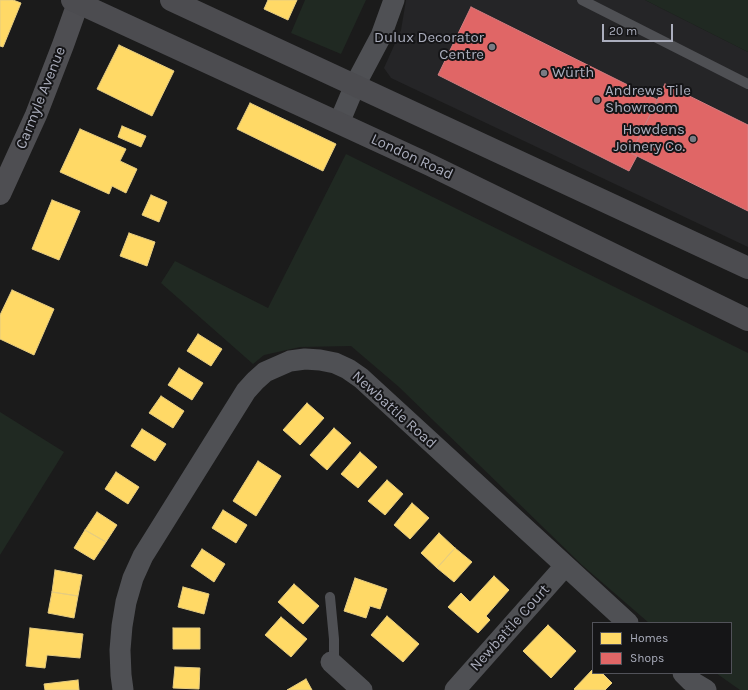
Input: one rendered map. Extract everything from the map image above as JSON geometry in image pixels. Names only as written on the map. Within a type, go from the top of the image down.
[{"type":"main road","points":[[171,0],[748,268]]},
{"type":"main road","name":"London Road","points":[[76,1],[430,165],[748,320]]},
{"type":"main road","name":"Carmyle Avenue","points":[[0,194],[36,115],[76,1]]},
{"type":"street","points":[[339,123],[354,85],[381,36],[394,0]]},
{"type":"street","name":"Newbattle Road","points":[[123,690],[120,656],[122,626],[126,602],[133,578],[143,556],[246,391],[265,372],[290,361],[305,359],[327,361],[348,369],[361,378],[627,622]]},
{"type":"street","name":"Newbattle Court","points":[[455,690],[565,566]]},
{"type":"street","points":[[331,662],[362,690]]},
{"type":"street","points":[[684,674],[691,681],[706,690]]},
{"type":"lane","points":[[582,0],[748,84]]},
{"type":"lane","points":[[330,597],[334,645],[334,658],[331,662]]},
{"type":"shaded area","points":[[305,0],[366,0],[341,54],[291,33]]},
{"type":"shaded area","points":[[406,0],[645,0],[748,52],[748,247],[391,78],[384,68],[401,30]]},
{"type":"shaded area","points":[[645,0],[748,0],[748,52]]},
{"type":"shaded area","points":[[346,154],[748,353],[748,690],[740,690],[717,674],[732,674],[732,622],[648,622],[582,565],[399,387],[351,346],[300,347],[264,355],[253,364],[161,283],[175,261],[268,308]]},
{"type":"shaded area","points":[[0,412],[64,452],[0,555]]},
{"type":"building: Homes","points":[[0,0],[13,0],[21,3],[3,47],[0,46]]},
{"type":"building: Homes","points":[[268,0],[297,0],[288,20],[264,9]]},
{"type":"building: Homes","points":[[119,45],[174,71],[152,116],[97,89]]},
{"type":"building: Homes","points":[[250,103],[336,144],[323,171],[237,129]]},
{"type":"building: Homes","points":[[122,126],[146,136],[141,147],[118,137]]},
{"type":"building: Homes","points":[[80,129],[126,149],[120,161],[137,169],[126,193],[112,186],[109,194],[60,172]]},
{"type":"building: Homes","points":[[151,195],[167,202],[159,222],[142,215]]},
{"type":"building: Homes","points":[[52,200],[80,211],[59,260],[32,249]]},
{"type":"building: Homes","points":[[129,233],[155,242],[147,266],[120,256]]},
{"type":"building: Homes","points":[[12,290],[54,309],[34,355],[0,339],[0,315]]},
{"type":"building: Homes","points":[[198,334],[222,349],[211,366],[187,351]]},
{"type":"building: Homes","points":[[179,368],[203,383],[192,400],[168,385]]},
{"type":"building: Homes","points":[[161,396],[184,411],[173,428],[149,413]]},
{"type":"building: Homes","points":[[307,403],[324,418],[300,445],[283,430]]},
{"type":"building: Homes","points":[[334,428],[351,443],[327,470],[310,455]]},
{"type":"building: Homes","points":[[142,429],[166,444],[155,461],[131,446]]},
{"type":"building: Homes","points":[[360,452],[377,467],[358,488],[341,474]]},
{"type":"building: Homes","points":[[258,461],[281,476],[256,516],[233,501]]},
{"type":"building: Homes","points":[[116,472],[139,487],[128,504],[105,489]]},
{"type":"building: Homes","points":[[387,480],[403,494],[385,515],[368,501]]},
{"type":"building: Homes","points":[[412,503],[429,518],[410,539],[394,525]]},
{"type":"building: Homes","points":[[223,510],[247,525],[236,543],[212,528]]},
{"type":"building: Homes","points":[[97,512],[117,525],[106,542],[85,530]]},
{"type":"building: Homes","points":[[85,530],[106,542],[94,560],[74,548]]},
{"type":"building: Homes","points":[[439,533],[455,548],[437,568],[421,553]]},
{"type":"building: Homes","points":[[455,548],[472,562],[454,582],[437,568]]},
{"type":"building: Homes","points":[[202,549],[225,564],[214,582],[191,566]]},
{"type":"building: Homes","points":[[55,570],[82,575],[78,596],[52,592]]},
{"type":"building: Homes","points":[[494,576],[509,590],[486,616],[490,620],[478,633],[448,607],[461,593],[470,602]]},
{"type":"building: Homes","points":[[355,578],[387,589],[380,609],[370,606],[366,618],[344,611]]},
{"type":"building: Homes","points":[[294,584],[319,606],[303,624],[278,602]]},
{"type":"building: Homes","points":[[183,587],[209,594],[204,614],[178,607]]},
{"type":"building: Homes","points":[[52,592],[78,596],[74,618],[48,613]]},
{"type":"building: Homes","points":[[387,616],[419,644],[403,662],[371,635]]},
{"type":"building: Homes","points":[[281,617],[307,639],[291,657],[265,635]]},
{"type":"building: Homes","points":[[548,625],[576,651],[551,678],[523,651]]},
{"type":"building: Homes","points":[[30,628],[83,634],[80,658],[47,655],[45,668],[26,666]]},
{"type":"building: Homes","points":[[173,628],[200,628],[200,649],[173,649]]},
{"type":"building: Homes","points":[[175,667],[200,668],[199,689],[173,688]]},
{"type":"building: Homes","points":[[592,670],[592,674],[603,674],[612,683],[605,690],[574,689]]},
{"type":"building: Homes","points":[[306,679],[312,690],[287,690]]},
{"type":"building: Homes","points":[[78,680],[79,690],[45,690],[44,684]]},
{"type":"building: Shops","points":[[471,7],[658,100],[631,153],[637,156],[629,171],[438,75]]},
{"type":"building: Shops","name":"Howdens Joinery Co.","points":[[665,84],[748,125],[748,211],[631,153]]},
{"type":"place","name":"Dulux Decorator Centre","points":[[492,47]]},
{"type":"place","name":"Würth","points":[[544,73]]},
{"type":"place","name":"Andrews Tile Showroom","points":[[597,100]]},
{"type":"place","name":"Howdens Joinery Co.","points":[[693,139]]}]
